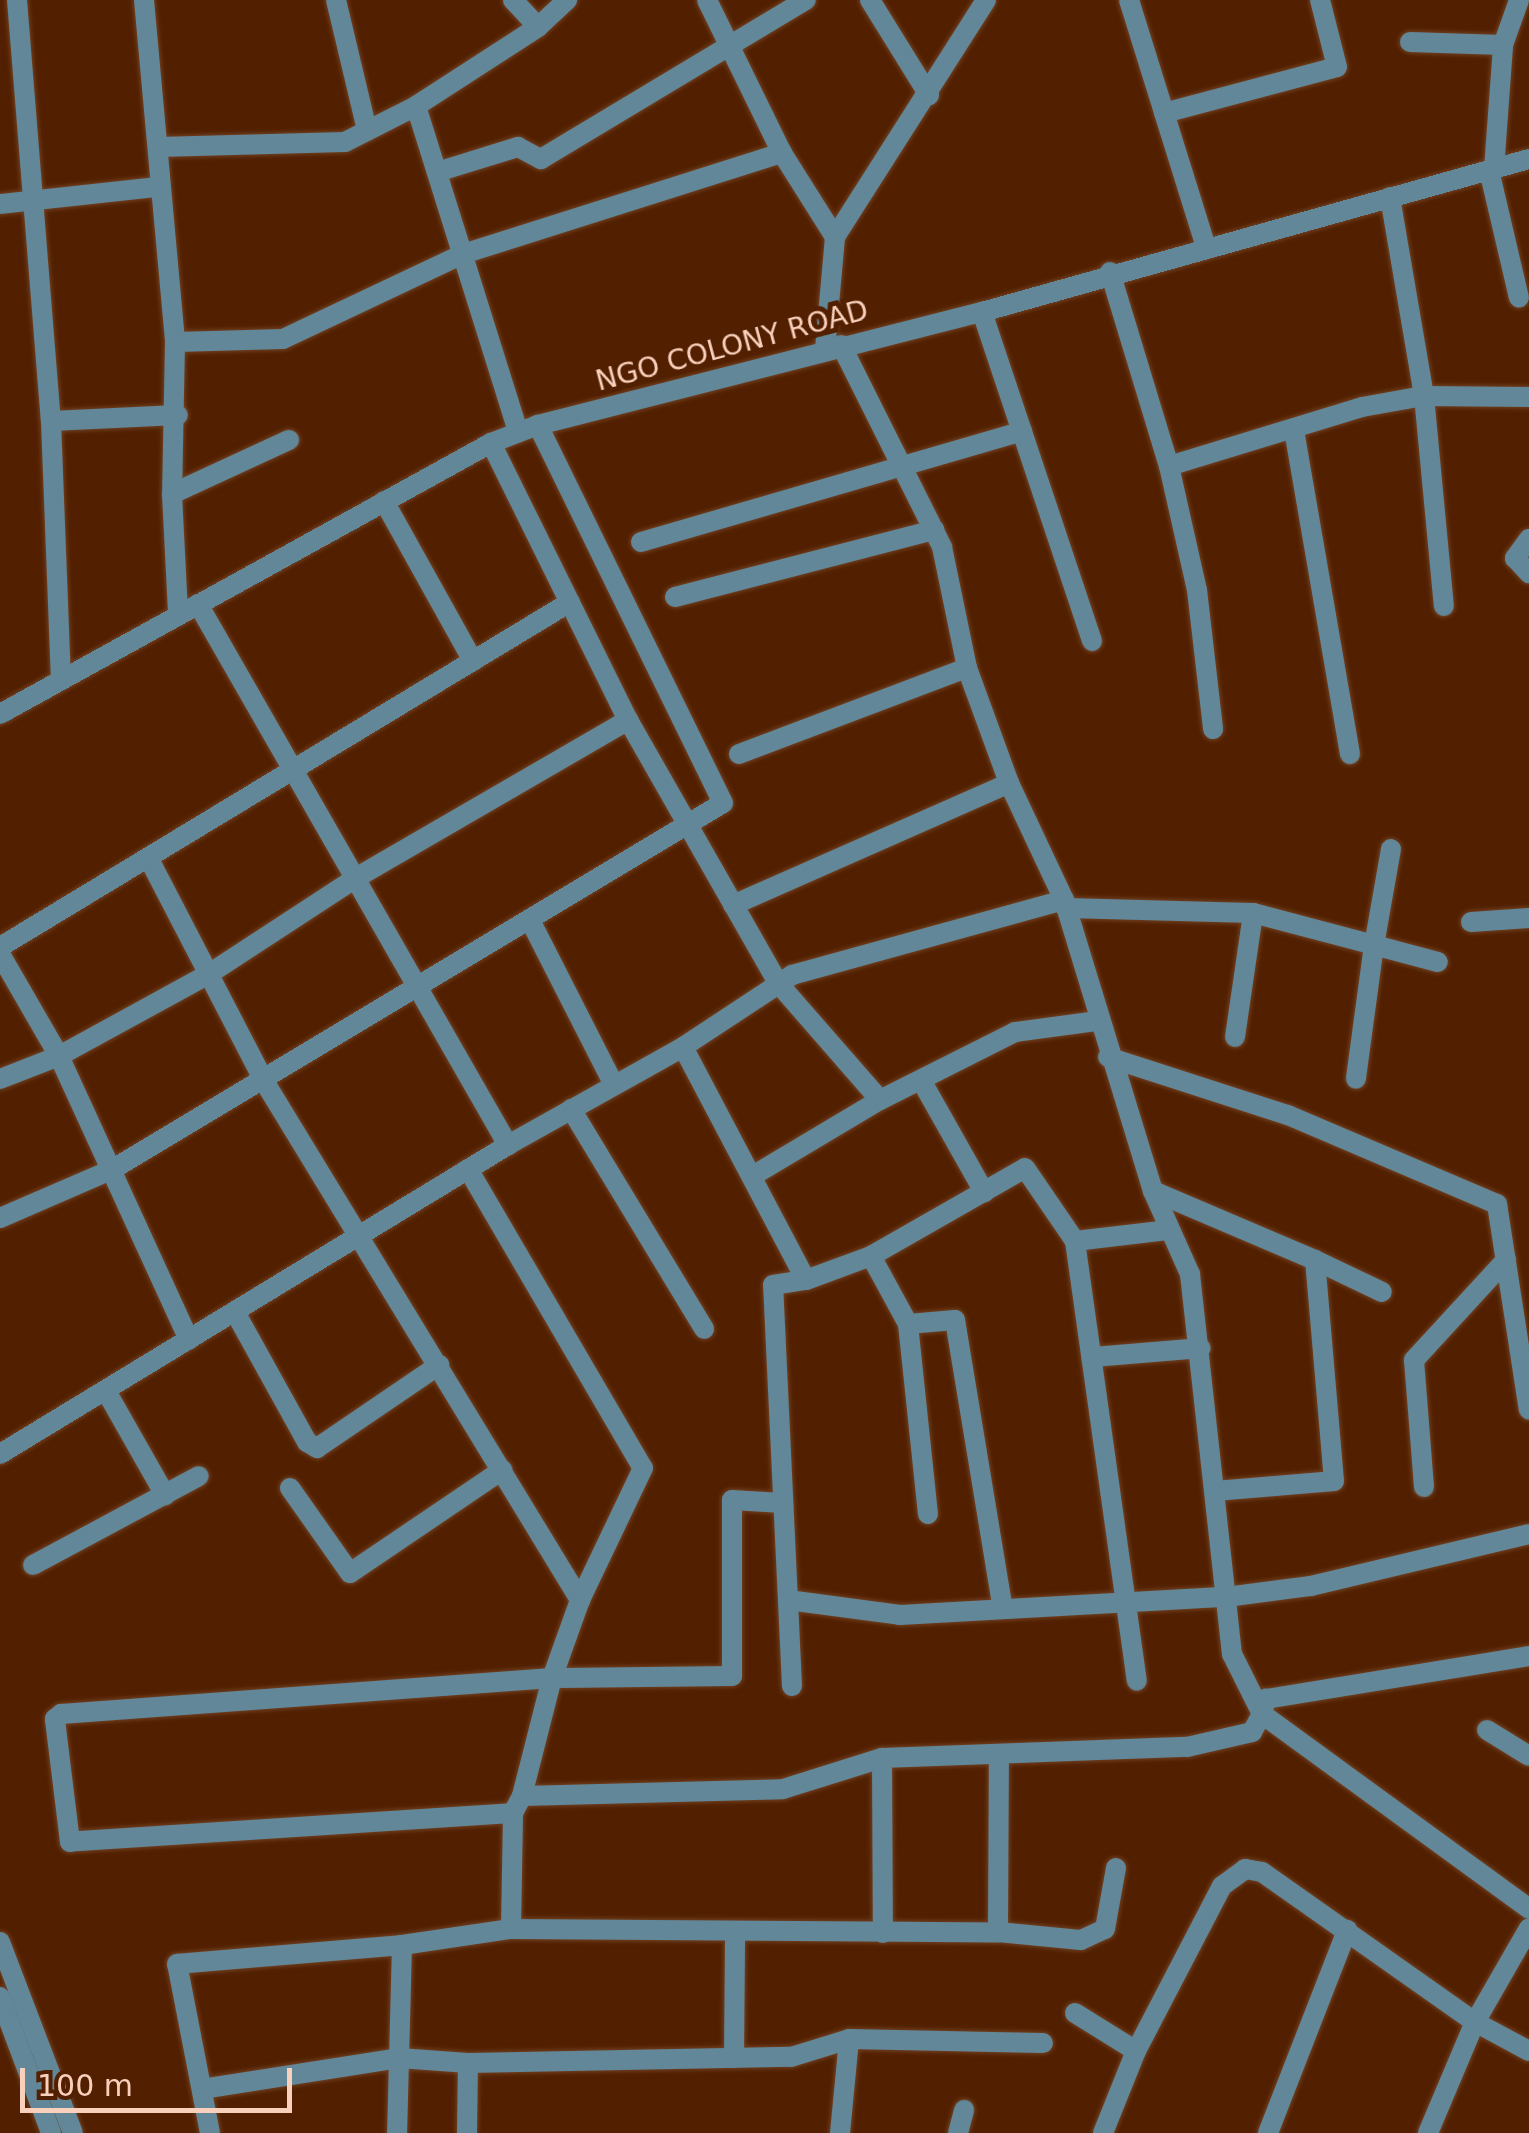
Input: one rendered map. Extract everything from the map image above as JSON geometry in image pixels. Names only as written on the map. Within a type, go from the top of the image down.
[{"type":"street","points":[[17,0],[51,421],[61,680]]},
{"type":"street","points":[[144,0],[158,148],[157,187],[175,342],[178,416],[172,494],[188,608],[294,772],[508,1145]]},
{"type":"street","points":[[336,0],[367,130]]},
{"type":"street","points":[[513,0],[538,26]]},
{"type":"street","points":[[158,148],[344,142],[416,106],[538,26],[567,0]]},
{"type":"street","points":[[707,0],[733,42],[782,153],[835,236]]},
{"type":"street","points":[[437,172],[518,147],[542,159],[806,0]]},
{"type":"street","points":[[870,0],[929,95]]},
{"type":"street","points":[[986,0],[929,95],[835,236],[833,347],[934,530],[967,668],[1009,783],[1065,904],[1108,1057],[1152,1191],[1190,1274],[1232,1654],[1262,1714],[1529,1909]]},
{"type":"street","points":[[1129,0],[1206,247]]},
{"type":"street","points":[[1164,113],[1338,67],[1320,0]]},
{"type":"street","points":[[1519,0],[1502,46],[1491,169],[1520,261],[1519,298]]},
{"type":"street","points":[[1410,42],[1502,46]]},
{"type":"street","points":[[0,1218],[113,1168],[264,1082],[723,804],[528,428],[464,254],[416,106]]},
{"type":"street","points":[[175,342],[283,339],[464,254],[782,153]]},
{"type":"street","name":"NGO COLONY ROAD","points":[[0,714],[491,443],[528,428],[982,312],[1110,272],[1529,159]]},
{"type":"street","points":[[0,204],[157,187]]},
{"type":"street","points":[[1390,197],[1424,396],[1444,606]]},
{"type":"street","points":[[1110,272],[1169,466],[1197,590],[1212,729]]},
{"type":"street","points":[[982,312],[1092,641]]},
{"type":"street","points":[[1169,466],[1424,396],[1529,397]]},
{"type":"street","points":[[51,421],[178,416]]},
{"type":"street","points":[[1294,430],[1350,754]]},
{"type":"street","points":[[642,542],[1022,431]]},
{"type":"street","points":[[172,494],[289,440]]},
{"type":"street","points":[[491,443],[628,720],[778,984],[880,1100]]},
{"type":"street","points":[[384,501],[474,662]]},
{"type":"street","points":[[675,598],[934,530]]},
{"type":"street","points":[[1529,538],[1516,558],[1529,574]]},
{"type":"street","points":[[189,1340],[59,1056],[0,951],[570,602]]},
{"type":"street","points":[[740,754],[967,668]]},
{"type":"street","points":[[0,1079],[59,1056],[208,974],[354,879],[628,720]]},
{"type":"street","points":[[734,905],[1009,783]]},
{"type":"street","points":[[1356,1079],[1391,848]]},
{"type":"street","points":[[150,861],[264,1082],[580,1600]]},
{"type":"street","points":[[0,1454],[508,1145],[682,1047],[778,984],[1065,904],[1252,913],[1438,962]]},
{"type":"street","points":[[1235,1037],[1252,913]]},
{"type":"street","points":[[1470,922],[1529,918]]},
{"type":"street","points":[[531,922],[614,1085]]},
{"type":"street","points":[[754,1175],[880,1100],[1015,1032],[1097,1020]]},
{"type":"street","points":[[682,1047],[754,1175],[806,1280]]},
{"type":"street","points":[[1108,1057],[1288,1115],[1496,1204],[1528,1415]]},
{"type":"street","points":[[921,1080],[984,1192]]},
{"type":"street","points":[[571,1109],[704,1329]]},
{"type":"street","points":[[792,1686],[773,1285],[806,1280],[872,1256],[1025,1168],[1075,1241],[1094,1357],[1123,1600],[1138,1681]]},
{"type":"street","points":[[468,1170],[644,1468],[580,1600],[552,1678],[517,1804],[512,1929]]},
{"type":"street","points":[[1152,1191],[1382,1292]]},
{"type":"street","points":[[1075,1241],[1169,1230]]},
{"type":"street","points":[[872,1256],[908,1324],[928,1514]]},
{"type":"street","points":[[1216,1492],[1334,1481],[1315,1260]]},
{"type":"street","points":[[1424,1487],[1414,1360],[1506,1260]]},
{"type":"street","points":[[235,1312],[307,1442],[317,1448],[439,1365]]},
{"type":"street","points":[[908,1324],[954,1320],[1003,1609]]},
{"type":"street","points":[[1094,1357],[1201,1348]]},
{"type":"street","points":[[106,1391],[165,1495]]},
{"type":"street","points":[[290,1488],[350,1573],[502,1470]]},
{"type":"street","points":[[33,1565],[199,1476]]},
{"type":"street","points":[[783,1503],[732,1500],[732,1676],[552,1678],[55,1719],[70,1842],[517,1804],[783,1789],[882,1758],[1187,1747],[1252,1732],[1266,1699],[1529,1656]]},
{"type":"street","points":[[788,1600],[900,1616],[1226,1597],[1311,1586],[1529,1534]]},
{"type":"street","points":[[1488,1730],[1529,1756]]},
{"type":"street","points":[[998,1932],[999,1754]]},
{"type":"street","points":[[882,1758],[883,1932]]},
{"type":"street","points":[[210,2133],[178,1964],[402,1945],[512,1929],[1095,1936],[1110,1916],[1116,1868]]},
{"type":"street","points":[[1103,2133],[1136,2050],[1234,1874],[1262,1872],[1474,2022],[1529,2051]]},
{"type":"street","points":[[1428,2133],[1474,2022],[1529,1928]]},
{"type":"street","points":[[1268,2133],[1347,1930]]},
{"type":"street","points":[[734,2058],[735,1931]]},
{"type":"street","points":[[0,1942],[73,2133]]},
{"type":"street","points":[[397,2133],[402,1945]]},
{"type":"street","points":[[0,1998],[51,2133]]},
{"type":"street","points":[[1074,2012],[1136,2050]]},
{"type":"street","points":[[202,2089],[399,2058],[468,2063],[791,2057],[848,2039],[1043,2044]]},
{"type":"street","points":[[840,2133],[848,2039]]},
{"type":"street","points":[[467,2133],[468,2063]]},
{"type":"street","points":[[958,2133],[964,2110]]}]
